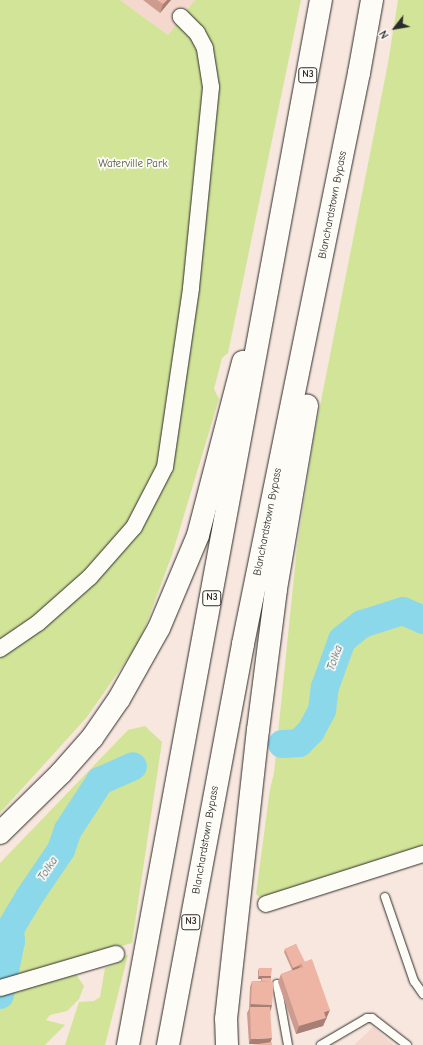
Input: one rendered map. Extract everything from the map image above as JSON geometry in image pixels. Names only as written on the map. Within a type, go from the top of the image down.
[{"type":"highway","name":"N3","points":[[128,1045],[295,151],[321,0]]},
{"type":"highway","name":"Blanchardstown Bypass","points":[[168,1045],[243,644],[359,73],[372,0]]},
{"type":"highway","points":[[227,1045],[226,1020],[276,589],[297,461],[357,132],[359,73]]},
{"type":"highway","points":[[0,833],[61,773],[92,738],[140,665],[177,588],[198,535],[217,467],[295,151]]},
{"type":"highway","points":[[219,1045],[226,1020]]},
{"type":"street","points":[[0,649],[38,623],[90,578],[134,527],[165,467],[191,288],[211,87],[205,48],[197,33],[181,17]]},
{"type":"street","points":[[266,904],[423,854]]},
{"type":"street","points":[[0,988],[116,954]]},
{"type":"lane","points":[[385,897],[414,981],[423,994]]},
{"type":"lane","points":[[276,984],[288,1045]]},
{"type":"lane","points":[[321,1045],[372,1018],[407,1045]]},
{"type":"shaded area","points":[[120,0],[195,0],[168,35]]},
{"type":"shaded area","points":[[373,1027],[394,1045],[354,1045]]},
{"type":"green space","name":"Waterville Park","points":[[0,0],[120,0],[168,35],[195,0],[301,0],[228,353],[222,358],[214,389],[219,399],[172,555],[140,641],[87,717],[0,813]]},
{"type":"green space","points":[[398,0],[423,0],[423,846],[264,901],[256,894],[270,789],[274,773],[297,547],[314,436],[388,63]]},
{"type":"green space","points":[[145,726],[162,742],[132,943],[23,973],[0,975],[0,863],[128,730]]},
{"type":"green space","points":[[128,955],[105,1045],[65,1045],[79,1002],[94,1001],[100,997],[105,968],[116,964],[118,957]]},
{"type":"green space","points":[[75,973],[84,986],[79,999],[67,1011],[50,1015],[46,1020],[65,1025],[45,1045],[0,1045],[0,995]]},
{"type":"building","points":[[157,0],[167,0],[163,4]]},
{"type":"building","points":[[296,944],[305,962],[293,968],[285,949]]},
{"type":"building","points":[[312,959],[330,1010],[324,1012],[326,1018],[299,1026],[281,974],[303,967],[301,963]]},
{"type":"building","points":[[259,968],[272,968],[271,976],[259,976]]},
{"type":"building","points":[[262,978],[271,978],[271,982],[262,981]]},
{"type":"building","points":[[252,981],[274,982],[272,1005],[251,1004]]},
{"type":"building","points":[[250,1007],[270,1007],[272,1038],[251,1039]]},
{"type":"building","points":[[272,1042],[272,1045],[251,1045]]},
{"type":"waterway","name":"Tolka","points":[[282,744],[299,743],[311,731],[322,710],[325,687],[342,640],[362,624],[403,611],[423,620]]},
{"type":"waterway","name":"Tolka","points":[[0,995],[11,941],[10,929],[29,897],[61,850],[68,830],[100,781],[133,766]]}]
